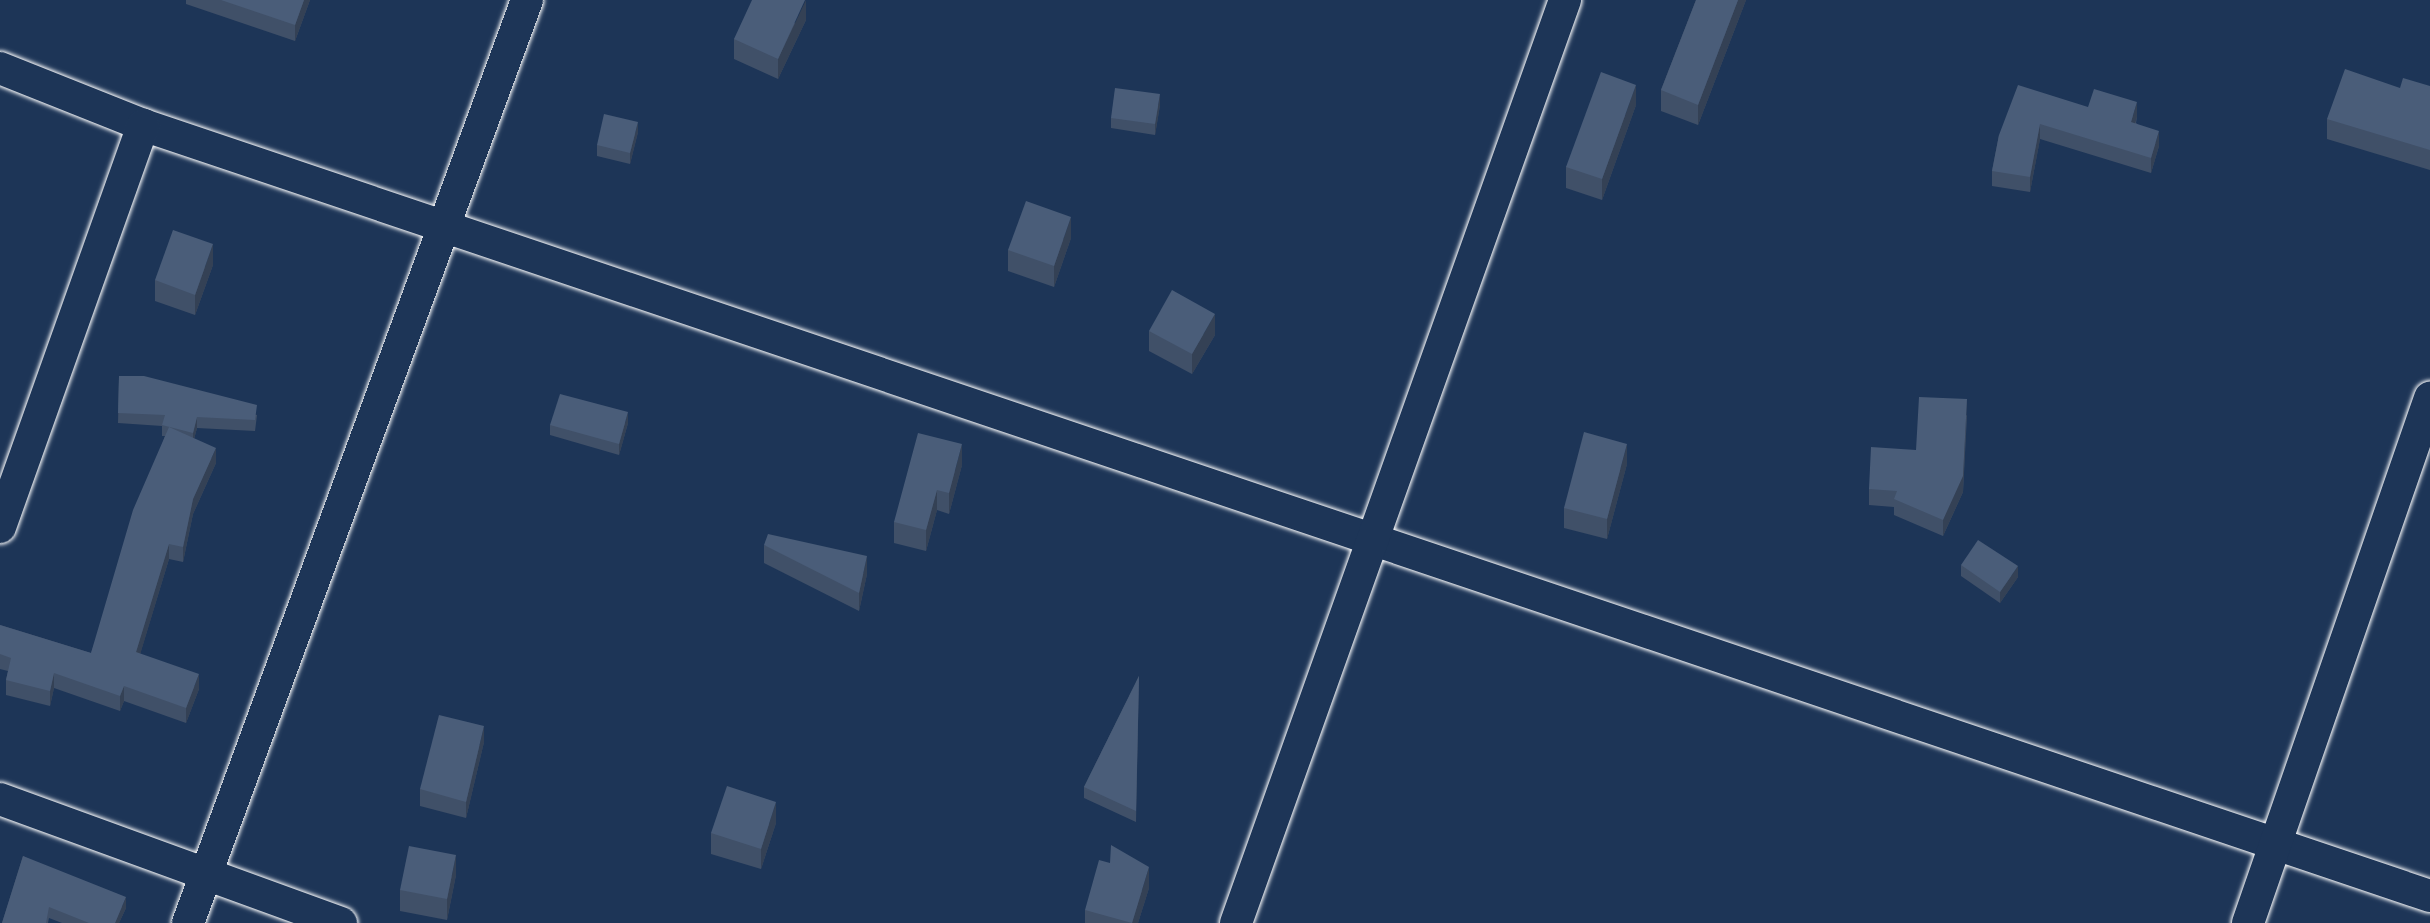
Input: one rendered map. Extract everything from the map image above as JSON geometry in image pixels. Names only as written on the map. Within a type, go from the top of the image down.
[{"type":"street","points":[[188,923],[527,0]]},
{"type":"street","points":[[1236,923],[1565,0]]},
{"type":"street","points":[[0,68],[143,125],[2430,896]]},
{"type":"street","points":[[0,527],[143,125]]},
{"type":"street","points":[[2248,923],[2430,398]]},
{"type":"street","points":[[0,799],[341,923]]},
{"type":"building","points":[[221,0],[304,0],[295,25]]},
{"type":"building","points":[[752,0],[805,0],[778,59],[734,39]]},
{"type":"building","points":[[1696,0],[1738,0],[1698,105],[1661,90]]},
{"type":"building","points":[[2345,69],[2400,88],[2403,78],[2430,86],[2430,150],[2327,119]]},
{"type":"building","points":[[1601,72],[1636,85],[1602,179],[1566,167]]},
{"type":"building","points":[[2018,85],[2088,107],[2094,89],[2137,102],[2131,122],[2159,131],[2151,158],[2040,124],[2030,177],[1992,171],[1999,135]]},
{"type":"building","points":[[1115,88],[1160,94],[1155,124],[1111,118]]},
{"type":"building","points":[[604,114],[638,122],[630,153],[597,145]]},
{"type":"building","points":[[1026,201],[1071,217],[1054,266],[1008,250]]},
{"type":"building","points":[[173,230],[213,244],[195,295],[155,280]]},
{"type":"building","points":[[1172,290],[1215,314],[1192,354],[1149,331]]},
{"type":"building","points":[[119,376],[144,376],[257,405],[255,420],[197,417],[193,433],[162,425],[165,415],[118,413]]},
{"type":"building","points":[[560,394],[628,412],[619,444],[550,425]]},
{"type":"building","points":[[1919,397],[1967,399],[1963,476],[1943,520],[1894,499],[1897,491],[1869,489],[1871,447],[1916,450]]},
{"type":"building","points":[[169,427],[216,448],[193,499],[183,547],[169,544],[136,652],[199,674],[186,708],[124,686],[120,696],[54,673],[50,691],[6,680],[11,658],[0,654],[0,625],[91,653],[133,510]]},
{"type":"building","points":[[1584,432],[1627,444],[1607,519],[1564,508]]},
{"type":"building","points":[[918,433],[962,444],[949,493],[937,490],[926,530],[894,522]]},
{"type":"building","points":[[768,534],[867,556],[859,593],[764,545]]},
{"type":"building","points":[[1978,540],[2018,566],[2000,592],[1961,565]]},
{"type":"building","points":[[1139,676],[1136,811],[1084,787]]},
{"type":"building","points":[[439,715],[484,726],[466,802],[420,789]]},
{"type":"building","points":[[727,786],[776,802],[761,849],[711,833]]},
{"type":"building","points":[[1111,845],[1149,867],[1132,923],[1085,910],[1099,860],[1110,863]]},
{"type":"building","points":[[409,846],[456,855],[447,899],[400,890]]},
{"type":"building","points":[[23,856],[126,897],[115,923],[89,923],[49,907],[46,923],[2,923]]}]
